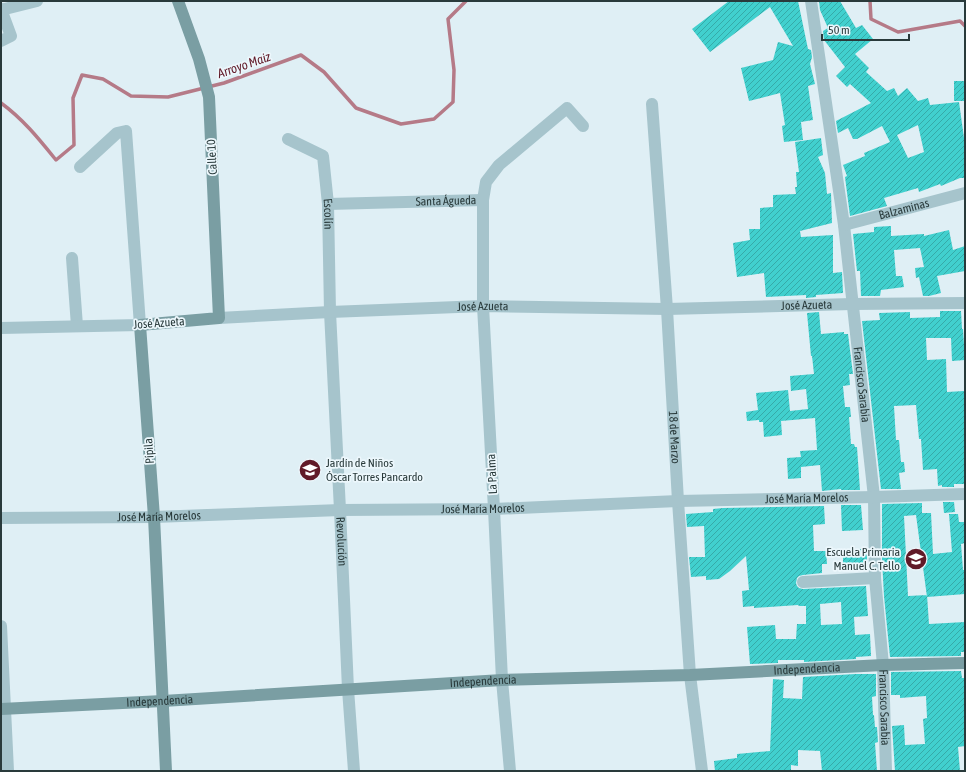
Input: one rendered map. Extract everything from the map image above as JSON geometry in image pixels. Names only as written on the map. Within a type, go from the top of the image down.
[{"type":"main road","name":"Calle 10","points":[[178,1],[199,59],[209,97],[220,318]]},
{"type":"main road","name":"José Azueta","points":[[140,325],[220,318]]},
{"type":"main road","name":"Pípila","points":[[140,325],[154,516],[166,771]]},
{"type":"main road","name":"Independencia","points":[[3,709],[163,701],[502,680],[690,675],[883,665],[965,663]]},
{"type":"street","points":[[6,38],[1,10],[37,1]]},
{"type":"street","name":"Francisco Sarabia","points":[[811,1],[844,225],[874,497],[876,578],[883,665],[886,771]]},
{"type":"street","name":"18 de Marzo","points":[[652,104],[667,309],[690,675],[702,771]]},
{"type":"street","name":"Santa Águeda","points":[[328,204],[483,200],[486,182],[499,165],[567,108],[583,126]]},
{"type":"street","name":"Pípila","points":[[80,167],[117,133],[126,131],[140,325]]},
{"type":"street","name":"Escolín","points":[[288,139],[323,156],[328,204],[330,312]]},
{"type":"street","name":"Balzaminas","points":[[844,225],[965,193]]},
{"type":"street","name":"La Palma","points":[[483,200],[483,306],[502,680],[510,771]]},
{"type":"street","points":[[72,258],[77,326]]},
{"type":"street","name":"José Azueta","points":[[220,318],[483,306],[667,309],[852,304],[965,304]]},
{"type":"street","name":"Revolución","points":[[330,312],[348,689],[354,771]]},
{"type":"street","name":"José Azueta","points":[[1,328],[140,325]]},
{"type":"street","name":"José María Morelos","points":[[1,518],[154,516],[340,510],[494,509],[678,501],[965,494]]},
{"type":"street","points":[[803,582],[876,578]]},
{"type":"street","points":[[1,626],[3,709],[8,771]]},
{"type":"building","points":[[729,1],[798,1],[808,49],[811,50],[812,57],[810,64],[815,84],[808,86],[813,120],[801,122],[803,140],[784,142],[782,126],[785,125],[780,93],[749,101],[741,68],[773,60],[778,42],[793,46],[770,7],[710,52],[692,29]]},
{"type":"building","points":[[819,1],[840,1],[856,28],[862,25],[873,39],[855,54],[869,68],[866,72],[887,91],[894,88],[898,96],[907,88],[918,101],[928,98],[930,105],[959,102],[965,138],[965,178],[960,178],[941,186],[940,184],[919,192],[918,188],[884,198],[887,206],[850,216],[845,177],[847,176],[843,165],[865,156],[864,153],[890,142],[882,126],[857,139],[853,139],[848,128],[838,133],[836,121],[871,103],[850,84],[847,87],[836,76],[845,67],[824,40],[823,31],[828,28],[820,10]],"holes":[[[918,125],[924,152],[908,158],[897,135]]]},
{"type":"building","points":[[954,81],[965,81],[965,101],[954,101]]},
{"type":"building","points":[[821,138],[823,155],[818,157],[825,173],[827,194],[831,193],[832,223],[800,231],[801,237],[833,235],[833,273],[842,272],[843,293],[816,295],[816,297],[806,298],[806,295],[766,297],[764,273],[737,277],[733,243],[750,240],[749,229],[760,229],[760,208],[773,207],[773,195],[796,194],[796,172],[799,172],[795,142]]},
{"type":"building","points":[[891,226],[891,236],[924,234],[924,236],[949,230],[953,250],[965,246],[965,271],[937,276],[941,293],[923,296],[919,277],[916,278],[915,268],[924,267],[920,248],[894,250],[896,276],[902,276],[904,287],[881,290],[880,296],[861,296],[860,271],[857,271],[853,234],[874,232],[874,227]]},
{"type":"building","points":[[940,311],[961,311],[965,360],[952,361],[951,338],[926,338],[927,360],[946,359],[947,392],[964,391],[965,484],[954,484],[954,487],[942,487],[942,485],[938,486],[937,469],[923,470],[921,439],[919,439],[916,405],[894,406],[896,440],[899,440],[901,462],[904,462],[905,472],[899,473],[901,489],[881,489],[862,321],[880,320],[879,313],[910,312],[910,318],[940,317]]},
{"type":"building","points":[[819,312],[821,334],[844,332],[844,334],[848,334],[853,374],[849,374],[850,385],[843,386],[845,407],[850,407],[851,417],[849,417],[851,444],[854,444],[855,447],[857,447],[860,490],[841,489],[822,491],[820,465],[801,467],[801,478],[788,479],[787,458],[801,457],[800,451],[817,450],[815,418],[781,421],[782,435],[764,437],[763,422],[759,422],[759,420],[747,421],[746,412],[758,410],[756,393],[788,390],[790,411],[808,409],[806,389],[791,391],[790,376],[814,374],[807,313]]},
{"type":"building","points":[[943,502],[954,502],[955,512],[944,513]]},
{"type":"building","points":[[922,503],[922,513],[931,513],[933,554],[952,552],[949,514],[958,514],[959,522],[965,522],[965,543],[961,544],[963,570],[965,570],[965,594],[927,597],[929,624],[965,622],[965,652],[961,652],[961,656],[890,657],[882,559],[882,504]],"holes":[[[916,515],[927,595],[908,596],[904,516]]]},
{"type":"building","points":[[841,505],[861,505],[863,530],[842,531]]},
{"type":"building","points":[[824,506],[825,524],[813,525],[814,551],[826,551],[827,564],[822,564],[822,573],[799,576],[796,583],[799,588],[803,589],[866,586],[868,616],[854,617],[855,635],[870,634],[871,656],[856,657],[856,659],[804,662],[804,660],[778,660],[778,663],[750,664],[747,627],[775,625],[776,639],[796,639],[797,624],[806,624],[806,606],[743,607],[742,591],[749,590],[746,556],[719,579],[706,580],[706,576],[691,577],[689,557],[705,557],[704,526],[687,527],[686,514],[713,512],[713,509]],"holes":[[[841,602],[842,624],[821,625],[820,604]]]},
{"type":"building","points":[[867,549],[867,560],[865,560],[865,563],[843,563],[843,551]]},
{"type":"building","points":[[961,671],[962,678],[965,678],[965,746],[958,747],[960,771],[895,771],[892,726],[904,725],[905,745],[925,744],[923,719],[927,718],[926,696],[900,698],[900,695],[891,695],[891,672]]},
{"type":"building","points":[[876,674],[876,696],[872,697],[875,727],[877,727],[878,742],[875,743],[877,771],[822,771],[820,751],[798,750],[798,766],[791,765],[791,771],[715,771],[714,761],[737,758],[737,754],[770,751],[773,679],[784,680],[783,698],[802,699],[803,677]]},
{"type":"waterway","name":"Arroyo Maiz","points":[[1,103],[24,123],[56,160],[74,145],[73,98],[82,75],[103,79],[131,96],[168,97],[224,83],[301,55],[324,72],[356,108],[401,124],[434,119],[453,102],[454,70],[448,19],[466,1]]},
{"type":"waterway","name":"Arroyo Maiz","points":[[870,1],[871,19],[898,32],[960,21],[965,26]]},
{"type":"place","name":"Jardín de Niños Óscar Torres Pancardo","points":[[310,470]]},
{"type":"place","name":"Escuela Primaria Manuel C. Tello","points":[[916,559]]}]
